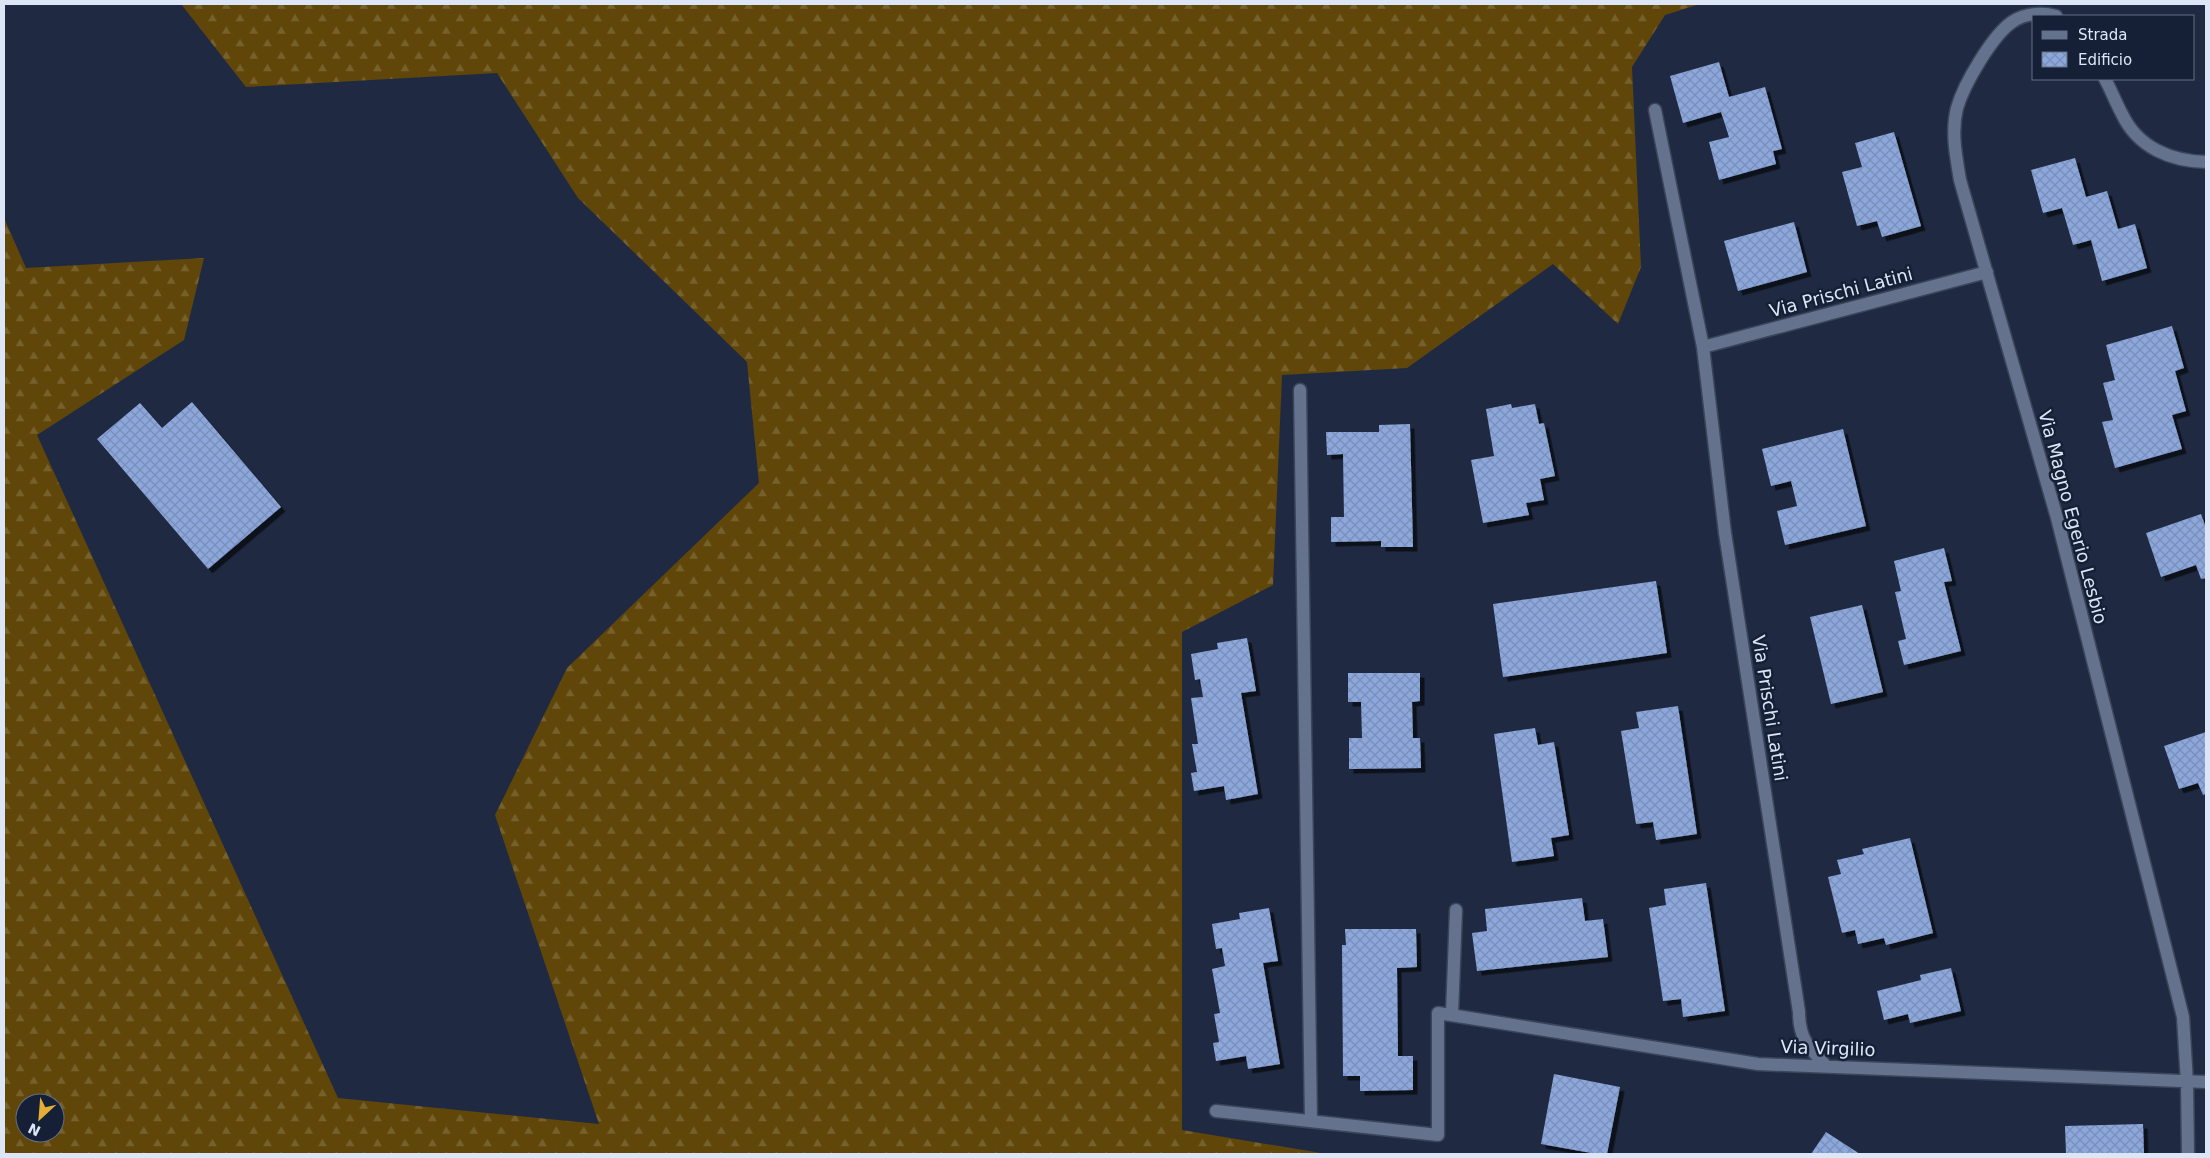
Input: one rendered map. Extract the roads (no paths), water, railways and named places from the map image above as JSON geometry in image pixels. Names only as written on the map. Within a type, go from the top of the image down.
[{"type":"street","name":"Via Magno Egerio Lesbio","points":[[2051,15],[2040,13],[2025,15],[2012,22],[1989,47],[1972,75],[1957,108],[1954,144],[1960,180],[2057,518],[2183,1017],[2187,1083],[2188,1154]]},
{"type":"street","points":[[2105,80],[2122,115],[2145,144],[2171,157],[2206,162]]},
{"type":"street","name":"Via Prischi Latini","points":[[1655,110],[1703,346],[1726,533],[1799,1012],[1799,1027],[1804,1041],[1826,1066]]},
{"type":"street","name":"Via Prischi Latini","points":[[1703,346],[1987,272]]},
{"type":"street","points":[[1300,390],[1311,1122]]},
{"type":"street","points":[[1216,1111],[1438,1136],[1438,1013],[1452,1014],[1456,910]]},
{"type":"street","name":"Via Virgilio","points":[[1452,1014],[1758,1064],[2187,1083],[2206,1082]]}]
